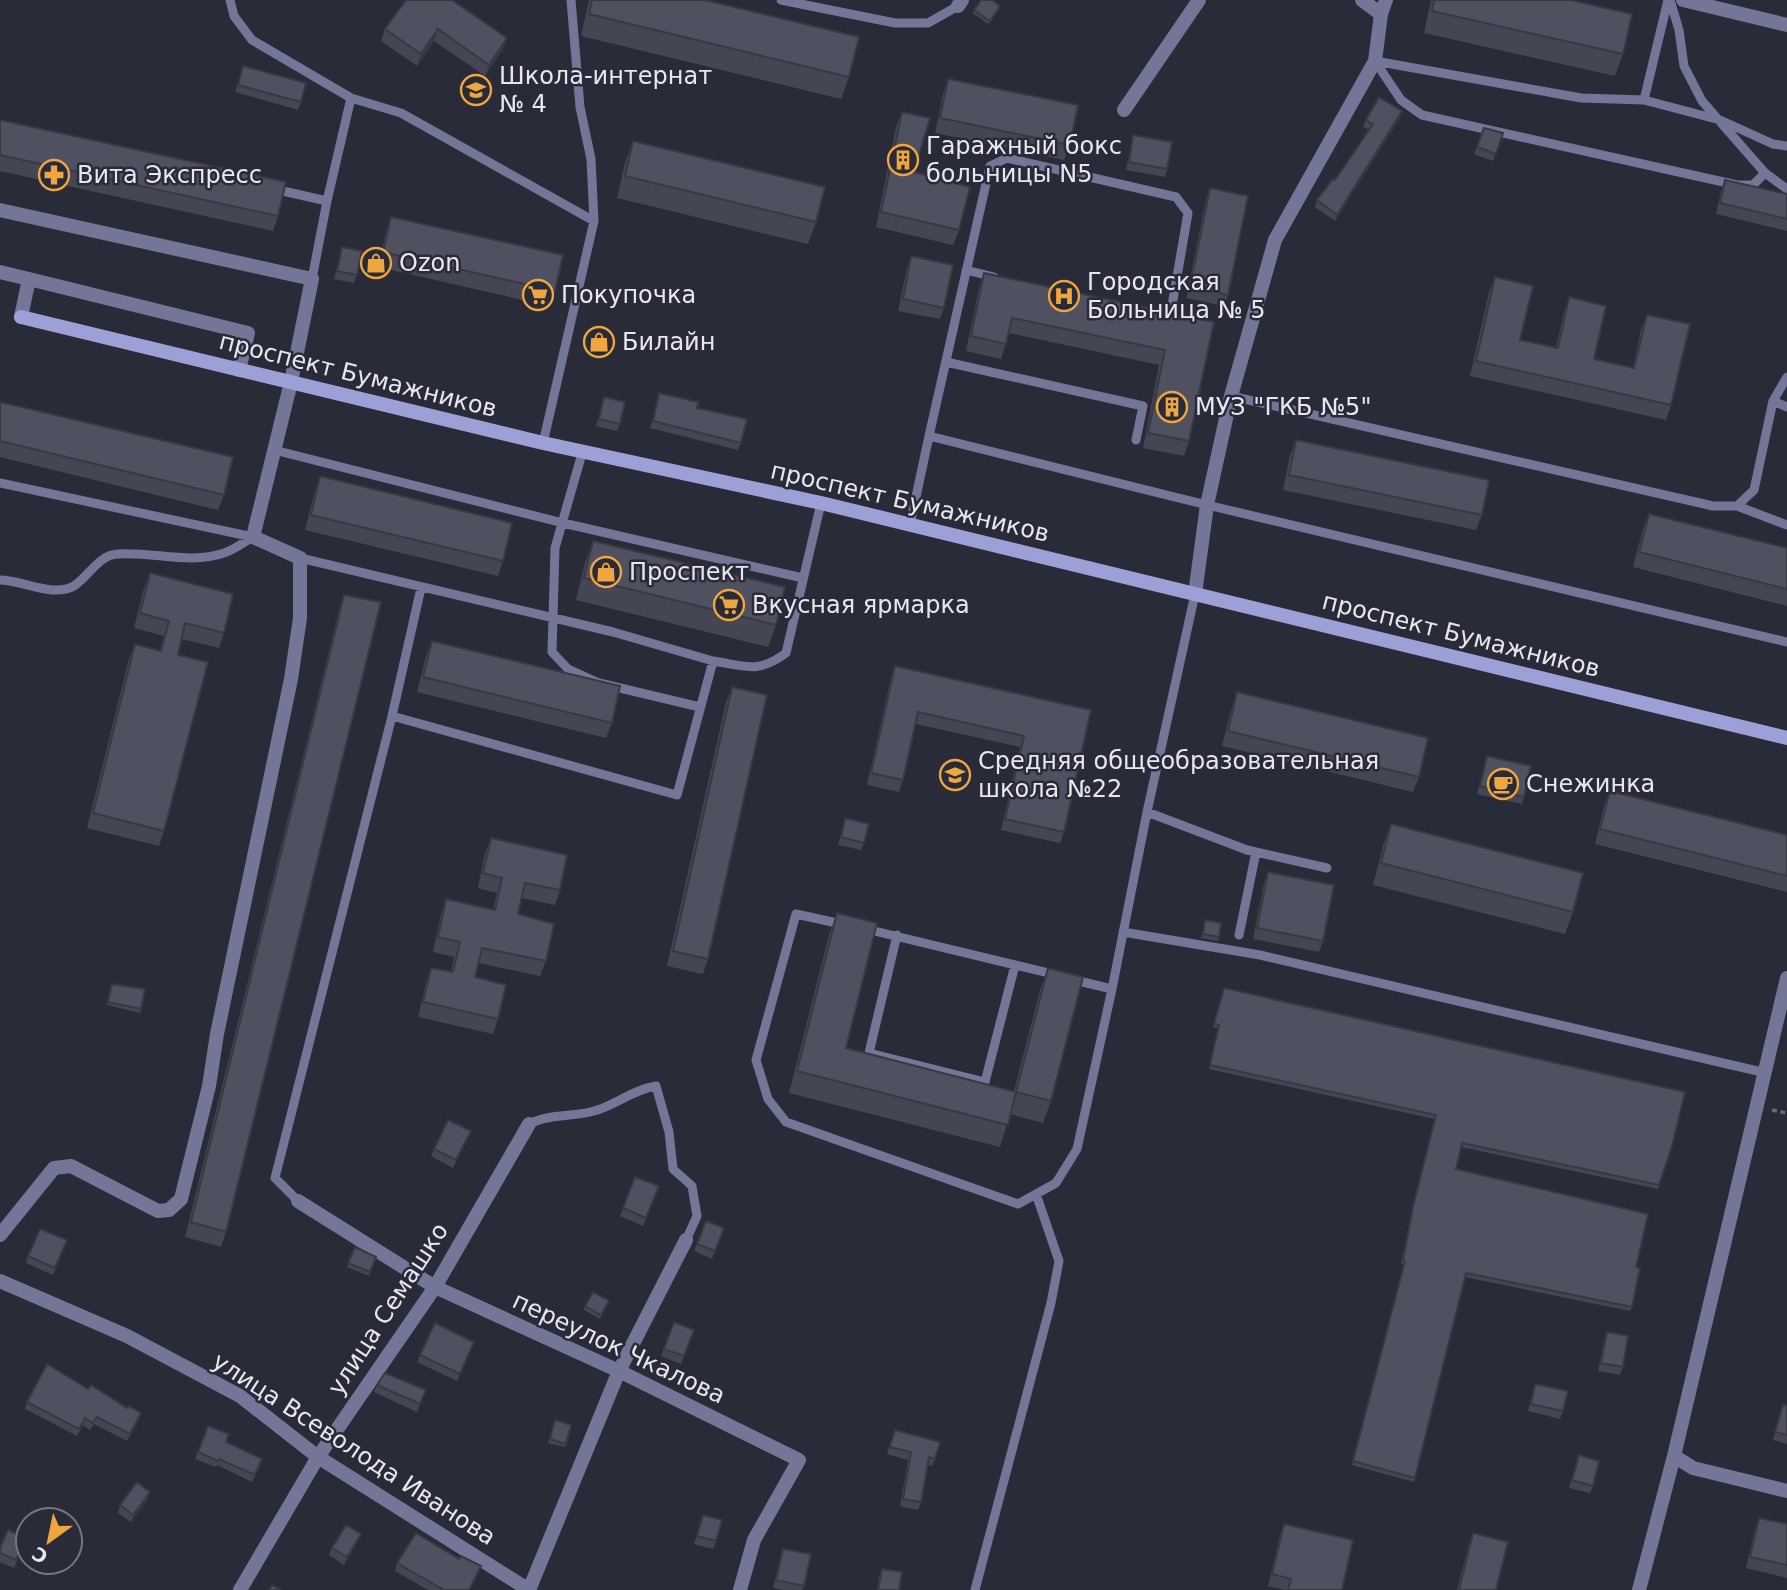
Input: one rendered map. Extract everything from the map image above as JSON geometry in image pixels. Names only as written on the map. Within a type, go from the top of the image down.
[{"type":"street","points":[[1124,110],[1199,0]]},
{"type":"street","points":[[1195,594],[1207,505],[1231,396],[1275,240],[1375,61],[1384,7],[1362,0]]},
{"type":"street","points":[[1683,0],[1787,25]]},
{"type":"street","points":[[0,210],[312,279],[253,537],[300,558],[300,618],[291,680],[217,1034],[209,1086],[181,1199],[170,1210],[158,1211],[71,1166],[54,1168],[0,1236]]},
{"type":"street","points":[[0,272],[248,332],[239,370]]},
{"type":"street","name":"проспект Бумажников","points":[[29,279],[21,317],[542,443],[821,503],[1787,738]]},
{"type":"street","points":[[1639,1590],[1674,1456],[1787,978]]},
{"type":"street","name":"улица Семашко","points":[[240,1590],[318,1457],[435,1287],[529,1124]]},
{"type":"street","name":"переулок Чкалова","points":[[298,1201],[435,1287],[619,1371],[799,1460],[754,1540],[740,1590]]},
{"type":"street","points":[[529,1590],[619,1371],[686,1240]]},
{"type":"street","name":"улица Всеволода Иванова","points":[[0,1281],[127,1336],[240,1396],[318,1457],[529,1590]]},
{"type":"street","points":[[1674,1456],[1693,1468],[1787,1491]]},
{"type":"lane","points":[[230,0],[234,16],[252,40],[351,98],[401,113],[594,221]]},
{"type":"lane","points":[[542,443],[594,221],[591,159],[580,107],[571,0]]},
{"type":"lane","points":[[781,0],[895,23],[928,23],[960,3]]},
{"type":"lane","points":[[1644,100],[1669,0]]},
{"type":"lane","points":[[1669,0],[1679,30],[1684,66],[1702,101],[1765,173],[1787,189]]},
{"type":"lane","points":[[1375,61],[1581,98],[1644,100],[1720,120],[1773,144],[1787,146]]},
{"type":"lane","points":[[1375,61],[1401,100],[1422,116],[1737,185],[1753,185],[1765,173]]},
{"type":"lane","points":[[312,279],[351,98]]},
{"type":"lane","points":[[911,525],[990,166],[1006,158],[1176,197],[1188,212],[1170,317],[1156,314]]},
{"type":"lane","points":[[259,185],[327,201]]},
{"type":"lane","points":[[966,270],[1007,280]]},
{"type":"lane","points":[[946,362],[1143,406],[1136,440]]},
{"type":"lane","points":[[1737,506],[1754,490],[1773,401],[1787,377]]},
{"type":"lane","points":[[1231,396],[1713,506],[1737,506],[1787,525]]},
{"type":"lane","points":[[1773,401],[1787,407]]},
{"type":"lane","points":[[929,436],[1207,505],[1787,642]]},
{"type":"lane","points":[[274,450],[563,523],[803,578]]},
{"type":"lane","points":[[583,450],[555,548],[552,652],[568,669],[600,683],[700,707]]},
{"type":"lane","points":[[0,483],[253,537]]},
{"type":"lane","points":[[300,558],[613,632],[713,661],[754,667],[771,664],[786,653],[821,503]]},
{"type":"lane","points":[[0,580],[22,582],[50,591],[73,586],[87,572],[113,554],[187,559],[225,553],[253,537]]},
{"type":"lane","points":[[298,1201],[275,1178],[392,716],[421,588]]},
{"type":"lane","points":[[1112,989],[796,914],[756,1060],[768,1099],[786,1122],[1018,1204],[1056,1183],[1077,1149],[1112,989],[1147,812],[1195,594]]},
{"type":"lane","points":[[392,716],[677,795],[713,661]]},
{"type":"lane","points":[[1147,812],[1256,852],[1327,868]]},
{"type":"lane","points":[[1238,935],[1256,852]]},
{"type":"lane","points":[[1123,932],[1260,955],[1766,1073]]},
{"type":"lane","points":[[897,936],[869,1053],[972,1079],[985,1082],[1015,965]]},
{"type":"lane","points":[[529,1124],[539,1118],[598,1110],[639,1089],[656,1086],[669,1132],[673,1169],[692,1186],[697,1216],[686,1240]]},
{"type":"lane","points":[[975,1590],[1051,1303],[1059,1261],[1036,1194]]},
{"type":"building","points":[[406,0],[452,0],[507,38],[489,65],[438,29],[421,54],[385,29]]},
{"type":"building","points":[[592,0],[705,0],[859,37],[849,77],[589,14]]},
{"type":"building","points":[[981,0],[992,0],[1000,6],[990,21],[974,10]]},
{"type":"building","points":[[1434,0],[1570,0],[1632,14],[1623,54],[1432,11]]},
{"type":"building","points":[[243,66],[306,83],[301,102],[238,85]]},
{"type":"building","points":[[948,79],[1078,105],[1070,145],[940,118]]},
{"type":"building","points":[[1379,97],[1402,111],[1337,215],[1317,200],[1333,179],[1335,180],[1373,124],[1366,120]]},
{"type":"building","name":"Гаражный бокс больницы N5","points":[[902,112],[930,118],[914,172],[970,187],[959,230],[881,212]]},
{"type":"building","points":[[0,120],[286,182],[278,216],[0,155]]},
{"type":"building","points":[[1484,128],[1503,133],[1496,154],[1477,147]]},
{"type":"building","points":[[1133,135],[1172,142],[1167,169],[1129,162]]},
{"type":"building","points":[[633,141],[825,187],[816,222],[625,176]]},
{"type":"building","points":[[1725,180],[1787,194],[1787,219],[1720,203]]},
{"type":"building","points":[[1210,188],[1248,196],[1228,295],[1190,286]]},
{"type":"building","points":[[391,217],[563,255],[555,291],[383,252]]},
{"type":"building","points":[[342,247],[362,251],[357,275],[337,271]]},
{"type":"building","points":[[911,256],[953,265],[944,308],[903,299]]},
{"type":"building","name":"МУЗ \"ГКБ №5\"","points":[[984,273],[1214,322],[1189,441],[1148,433],[1165,350],[1012,318],[1006,344],[971,336]]},
{"type":"building","points":[[1495,277],[1533,286],[1520,340],[1558,348],[1569,297],[1606,306],[1594,359],[1634,368],[1647,315],[1690,324],[1671,405],[1476,361]]},
{"type":"building","points":[[659,393],[698,402],[697,408],[747,419],[741,443],[653,421]]},
{"type":"building","points":[[604,397],[625,402],[620,424],[599,419]]},
{"type":"building","points":[[0,402],[233,457],[224,495],[0,441]]},
{"type":"building","points":[[1296,440],[1489,480],[1482,515],[1289,475]]},
{"type":"building","points":[[320,476],[512,523],[503,561],[311,515]]},
{"type":"building","points":[[1649,514],[1787,548],[1787,589],[1639,552]]},
{"type":"building","points":[[593,541],[785,587],[776,625],[584,578]]},
{"type":"building","points":[[150,573],[233,594],[224,633],[185,623],[178,655],[208,662],[164,831],[93,813],[135,644],[161,651],[169,621],[140,613]]},
{"type":"building","points":[[344,595],[381,602],[226,1232],[191,1222]]},
{"type":"building","points":[[432,641],[620,686],[612,723],[423,677]]},
{"type":"building","points":[[895,666],[1091,710],[1064,832],[1005,819],[1024,736],[918,712],[903,780],[871,773]]},
{"type":"building","points":[[732,687],[767,695],[708,959],[673,951]]},
{"type":"building","points":[[1237,692],[1428,738],[1419,777],[1228,731]]},
{"type":"building","name":"Снежинка","points":[[1487,756],[1531,766],[1524,797],[1480,786]]},
{"type":"building","points":[[1610,791],[1787,835],[1787,876],[1600,829]]},
{"type":"building","points":[[845,818],[869,824],[864,843],[841,837]]},
{"type":"building","points":[[1391,824],[1583,873],[1573,912],[1381,863]]},
{"type":"building","points":[[491,838],[567,855],[560,890],[525,883],[518,914],[554,924],[546,961],[482,948],[475,977],[506,985],[498,1019],[423,1002],[431,968],[453,972],[460,942],[438,937],[446,899],[495,910],[502,878],[483,873]]},
{"type":"building","points":[[1268,872],[1334,885],[1323,941],[1257,928]]},
{"type":"building","points":[[837,913],[877,923],[846,1048],[1016,1092],[1008,1125],[797,1071]]},
{"type":"building","points":[[1205,920],[1221,923],[1219,937],[1203,934]]},
{"type":"building","points":[[1048,968],[1083,977],[1051,1101],[1016,1092]]},
{"type":"building","points":[[112,984],[145,989],[141,1009],[108,1002]]},
{"type":"building","points":[[1224,988],[1685,1092],[1659,1185],[1462,1143],[1456,1169],[1648,1214],[1636,1267],[1640,1268],[1632,1307],[1466,1273],[1415,1478],[1353,1461],[1405,1261],[1403,1260],[1413,1207],[1436,1115],[1210,1065],[1219,1025],[1214,1024]]},
{"type":"building","points":[[448,1120],[471,1131],[456,1160],[434,1149]]},
{"type":"building","points":[[635,1177],[659,1186],[646,1218],[623,1208]]},
{"type":"building","points":[[706,1221],[724,1228],[715,1251],[697,1244]]},
{"type":"building","points":[[40,1229],[67,1240],[55,1268],[28,1256]]},
{"type":"building","points":[[355,1247],[376,1257],[370,1272],[348,1263]]},
{"type":"building","points":[[593,1292],[609,1301],[601,1315],[585,1306]]},
{"type":"building","points":[[674,1322],[694,1330],[684,1356],[664,1349]]},
{"type":"building","points":[[435,1323],[474,1342],[460,1374],[420,1355]]},
{"type":"building","points":[[1607,1332],[1628,1336],[1623,1367],[1601,1363]]},
{"type":"building","points":[[47,1364],[88,1389],[91,1385],[127,1408],[129,1406],[141,1413],[130,1434],[97,1417],[92,1423],[85,1418],[79,1429],[27,1402]]},
{"type":"building","points":[[385,1373],[426,1390],[420,1404],[377,1385]]},
{"type":"building","points":[[1535,1384],[1568,1391],[1563,1411],[1531,1404]]},
{"type":"building","points":[[1783,1405],[1787,1406],[1787,1435],[1775,1432]]},
{"type":"building","points":[[555,1420],[571,1425],[566,1444],[550,1439]]},
{"type":"building","points":[[208,1426],[229,1434],[226,1442],[262,1459],[255,1475],[198,1452]]},
{"type":"building","points":[[895,1430],[940,1442],[935,1459],[929,1457],[921,1502],[903,1499],[911,1452],[890,1447]]},
{"type":"building","points":[[1579,1455],[1599,1461],[1593,1486],[1572,1480]]},
{"type":"building","points":[[137,1482],[150,1492],[133,1515],[120,1505]]},
{"type":"building","points":[[703,1515],[722,1520],[716,1541],[697,1536]]},
{"type":"building","points":[[1759,1518],[1787,1524],[1787,1565],[1750,1557]]},
{"type":"building","points":[[1284,1524],[1353,1540],[1342,1590],[1288,1590],[1291,1579],[1272,1574]]},
{"type":"building","points":[[346,1525],[361,1534],[347,1557],[332,1548]]},
{"type":"building","points":[[8,1530],[14,1533],[14,1559],[0,1553]]},
{"type":"building","points":[[416,1533],[459,1559],[461,1556],[481,1566],[469,1590],[444,1590],[397,1563]]},
{"type":"building","points":[[1473,1533],[1508,1542],[1496,1590],[1459,1590]]},
{"type":"building","points":[[783,1549],[811,1554],[804,1586],[776,1580]]},
{"type":"building","points":[[882,1569],[902,1572],[899,1590],[878,1590]]},
{"type":"place","name":"Школа-интернат № 4","points":[[476,90]]},
{"type":"place","name":"Гаражный бокс больницы N5","points":[[903,160]]},
{"type":"place","name":"Вита Экспресс","points":[[54,175]]},
{"type":"place","name":"Ozon","points":[[376,263]]},
{"type":"place","name":"Покупочка","points":[[538,295]]},
{"type":"place","name":"Городская Больница № 5","points":[[1064,296]]},
{"type":"place","name":"Билайн","points":[[599,342]]},
{"type":"place","name":"МУЗ \"ГКБ №5\"","points":[[1172,407]]},
{"type":"place","name":"Проспект","points":[[606,572]]},
{"type":"place","name":"Вкусная ярмарка","points":[[729,605]]},
{"type":"place","name":"Средняя общеобразовательная школа №22","points":[[955,775]]},
{"type":"place","name":"Снежинка","points":[[1503,784]]}]
